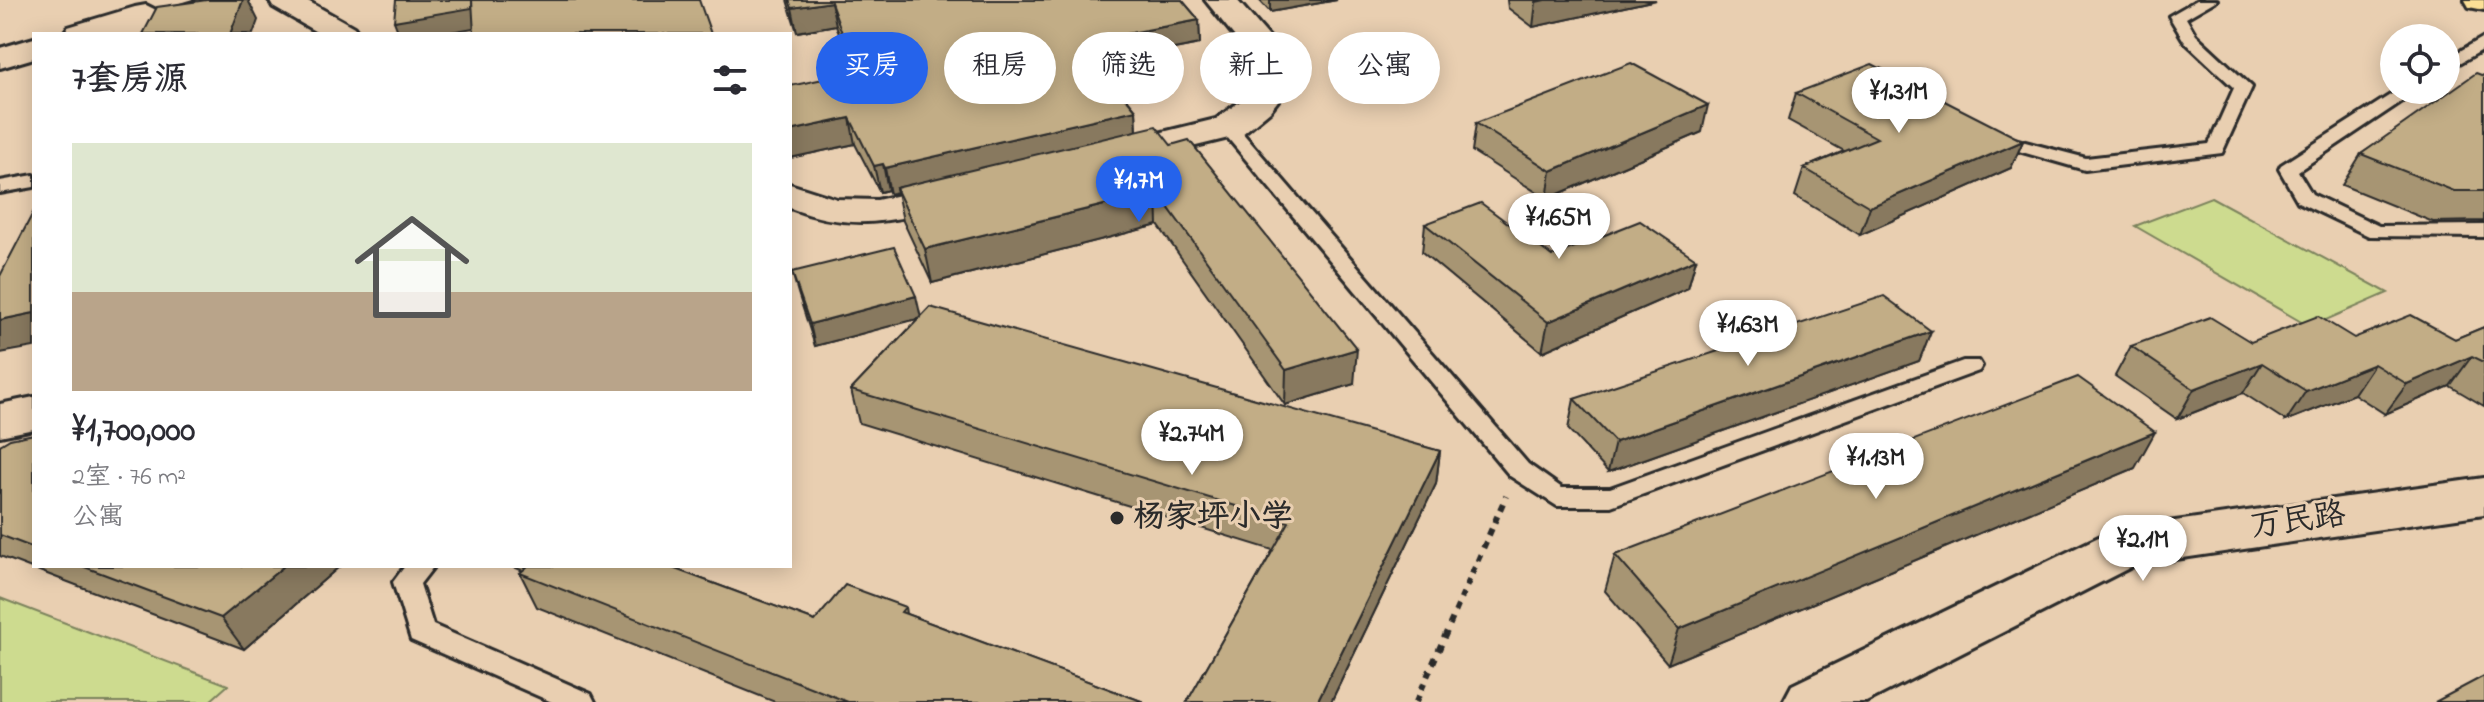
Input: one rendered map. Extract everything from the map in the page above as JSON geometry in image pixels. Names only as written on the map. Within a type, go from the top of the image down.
[{"type":"street","points":[[86,32],[191,0]]},
{"type":"street","points":[[127,32],[232,0]]},
{"type":"street","points":[[284,0],[340,32]]},
{"type":"street","points":[[1075,164],[1228,127],[1258,104],[1277,80],[1272,61],[1220,0]]},
{"type":"street","points":[[0,58],[32,49]]},
{"type":"street","points":[[0,70],[32,61]]},
{"type":"street","points":[[792,196],[832,211],[877,212],[999,183]]},
{"type":"street","points":[[0,420],[32,413]]},
{"type":"street","name":"万民路","points":[[1812,702],[2125,547],[2484,496]]},
{"type":"lane","points":[[2014,144],[2085,164],[2216,149],[2243,87],[2190,38],[2177,16],[2209,0]]},
{"type":"lane","points":[[2460,57],[2484,42]]},
{"type":"lane","points":[[2388,104],[2288,169],[2305,198],[2376,232],[2484,231]]},
{"type":"lane","points":[[1228,127],[1519,470],[1557,497],[1611,497],[1971,366]]},
{"type":"lane","points":[[0,187],[32,181]]},
{"type":"lane","points":[[419,568],[406,582],[421,632],[581,702]]},
{"type":"path","points":[[1416,702],[1490,528]]},
{"type":"green space","points":[[2211,197],[2388,293],[2310,327],[2135,226]]},
{"type":"green space","points":[[0,598],[228,685],[209,702],[0,702]]},
{"type":"building","points":[[207,0],[243,0],[231,32],[144,32],[157,7]]},
{"type":"building","points":[[396,0],[472,0],[472,8],[394,21]]},
{"type":"building","points":[[472,0],[699,0],[710,32],[474,32]]},
{"type":"building","points":[[789,0],[1182,0],[1199,20],[1136,32],[1072,32],[1072,104],[1131,104],[1136,110],[885,168],[883,164],[874,166],[850,118],[792,131],[792,86],[816,80],[816,104],[928,104],[928,32],[842,32],[831,2],[792,8]]},
{"type":"building","points":[[1631,63],[1708,105],[1551,171],[1476,123]]},
{"type":"building","points":[[1872,64],[2023,141],[1870,207],[1804,168],[1877,138],[1796,93]]},
{"type":"building","points":[[2476,73],[2484,76],[2484,191],[2454,191],[2361,154],[2432,104],[2460,104],[2460,84]]},
{"type":"building","points":[[1156,126],[1171,145],[1189,140],[1357,349],[1286,370],[1157,192],[925,249],[896,188]]},
{"type":"building","points":[[1481,203],[1552,256],[1640,221],[1696,259],[1548,322],[1425,224]]},
{"type":"building","points":[[32,215],[32,313],[0,320],[0,276]]},
{"type":"building","points":[[894,247],[916,296],[810,324],[792,272]]},
{"type":"building","points":[[1884,296],[1931,331],[1615,442],[1574,399]]},
{"type":"building","points":[[930,307],[1440,451],[1317,702],[1187,702],[1289,522],[851,390]]},
{"type":"building","points":[[2411,315],[2455,339],[2484,327],[2484,362],[2472,356],[2407,384],[2374,364],[2306,391],[2262,363],[2194,389],[2131,346],[2210,317],[2251,342],[2318,316],[2354,338]]},
{"type":"building","points":[[2078,377],[2155,432],[1679,629],[1615,555]]},
{"type":"building","points":[[32,434],[32,547],[0,535],[0,445],[10,439]]},
{"type":"building","points":[[87,568],[282,568],[221,618]]},
{"type":"building","points":[[526,568],[672,568],[815,621],[845,585],[905,607],[901,612],[1144,702],[848,702],[520,573]]},
{"type":"building","points":[[2484,676],[2484,702],[2435,702]]},
{"type":"place","name":"杨家坪小学","points":[[1117,518]]}]
